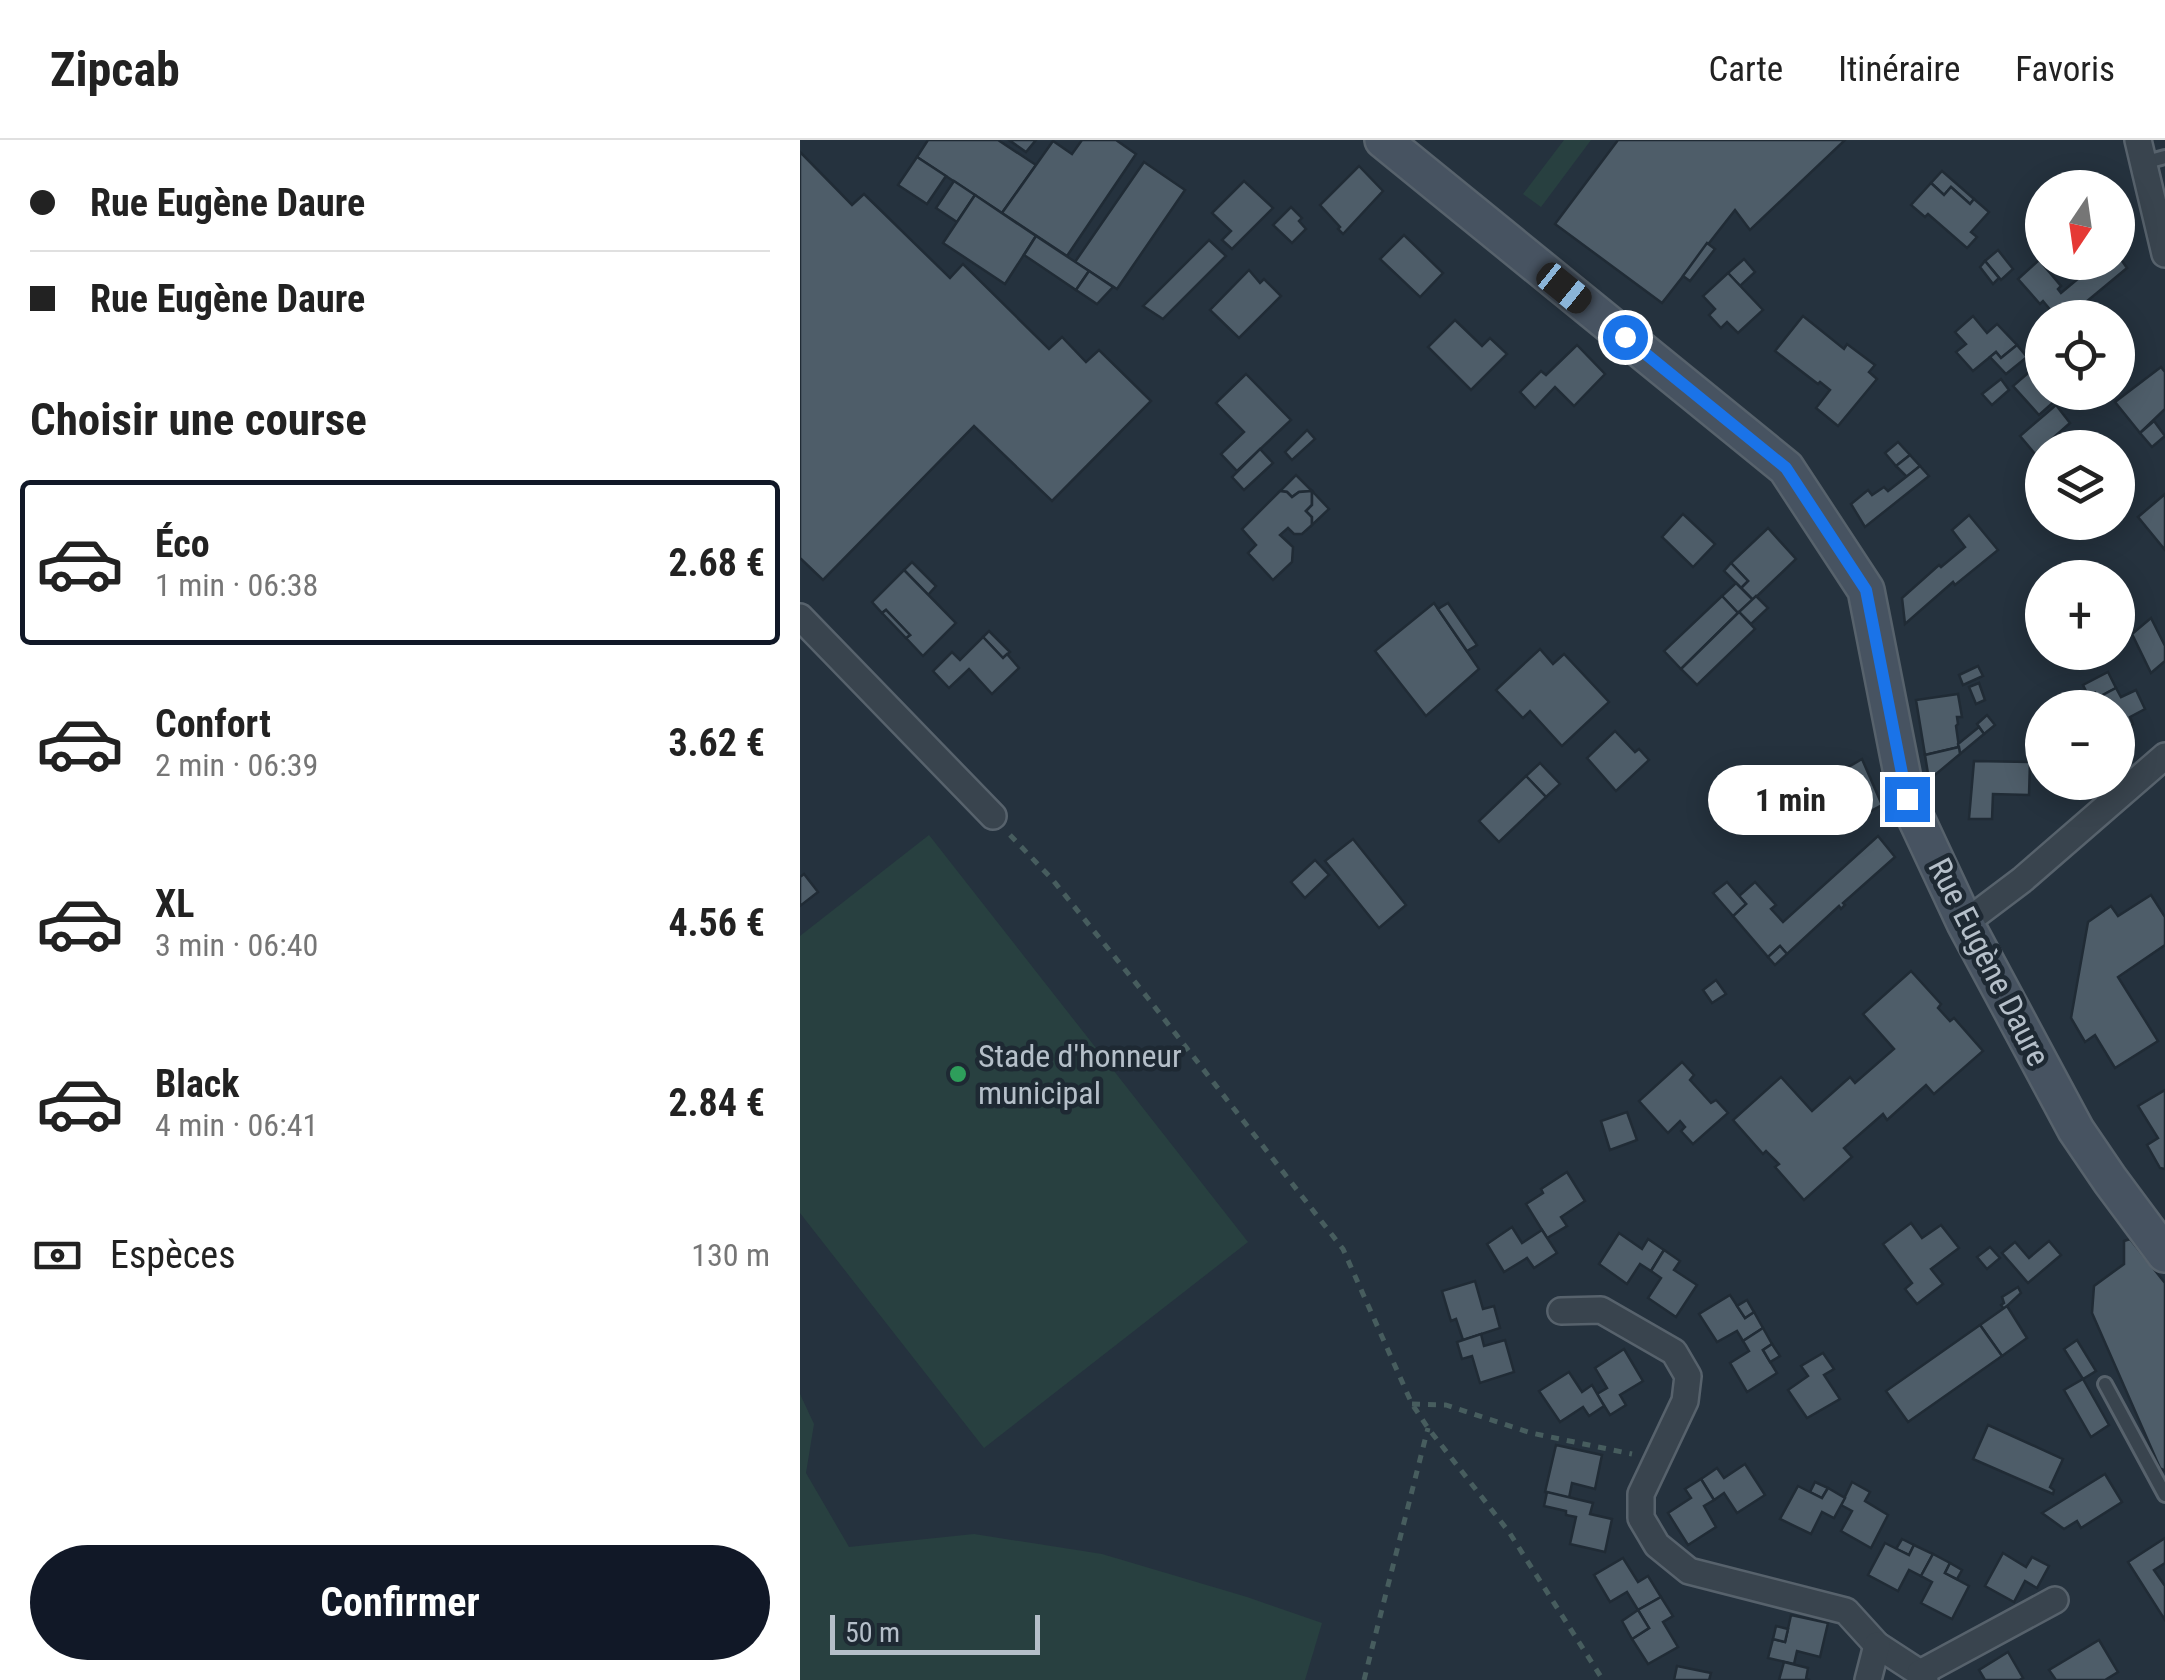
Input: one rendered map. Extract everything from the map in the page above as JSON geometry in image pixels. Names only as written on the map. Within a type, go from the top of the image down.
[{"type":"street","name":"Rue Eugène Daure","points":[[1383,140],[1786,468],[1866,590],[1907,799],[1965,923],[2076,1130],[2165,1254]]},
{"type":"street","points":[[2148,153],[2165,254]]},
{"type":"street","points":[[800,616],[993,816]]},
{"type":"street","points":[[1965,923],[2022,880],[2165,756]]},
{"type":"street","points":[[1561,1311],[1601,1310],[1674,1352],[1688,1376],[1685,1401],[1641,1494],[1641,1518],[1657,1545],[1690,1571],[1846,1611],[1877,1645],[1922,1676],[2055,1600]]},
{"type":"street","points":[[1868,1680],[1877,1645]]},
{"type":"lane","points":[[2104,1384],[2165,1495]]},
{"type":"path","points":[[993,816],[1064,894],[1342,1250],[1412,1404],[1509,1532],[1603,1680]]},
{"type":"path","points":[[1412,1404],[1446,1404],[1531,1433],[1656,1460]]},
{"type":"path","points":[[1364,1680],[1428,1428]]},
{"type":"green space","points":[[1564,140],[1591,140],[1541,207],[1523,194]]},
{"type":"green space","name":"Stade d'honneur municipal","points":[[929,835],[1248,1242],[984,1448],[800,1213],[800,936]]},
{"type":"green space","points":[[800,1394],[814,1424],[806,1473],[849,1547],[974,1534],[1102,1554],[1322,1623],[1305,1680],[800,1680]]},
{"type":"building","points":[[928,140],[998,140],[1036,165],[1002,213],[917,157]]},
{"type":"building","points":[[1009,140],[1036,140],[1026,152]]},
{"type":"building","points":[[1082,140],[1116,140],[1136,154],[1067,256],[1002,213],[1053,141],[1072,154]]},
{"type":"building","points":[[1618,140],[1845,140],[1750,230],[1735,210],[1662,303],[1555,224]]},
{"type":"building","points":[[800,152],[852,205],[864,194],[950,278],[963,264],[1049,349],[1062,337],[1086,362],[1099,350],[1151,401],[1052,501],[974,426],[823,580],[800,558]]},
{"type":"building","points":[[917,157],[946,176],[927,204],[898,185]]},
{"type":"building","points":[[1144,162],[1185,190],[1117,289],[1075,262]]},
{"type":"building","points":[[1359,166],[1383,191],[1343,234],[1320,205]]},
{"type":"building","points":[[1942,171],[1974,199],[1970,204],[1951,187],[1944,195],[1931,183]]},
{"type":"building","points":[[954,181],[975,195],[957,222],[936,208]]},
{"type":"building","points":[[1244,181],[1273,208],[1232,249],[1222,240],[1231,231],[1212,213]]},
{"type":"building","points":[[1931,183],[1944,195],[1951,187],[1970,204],[1974,199],[1989,212],[1971,232],[1977,237],[1967,248],[1928,214],[1925,217],[1911,205]]},
{"type":"building","points":[[975,195],[1036,236],[1005,284],[943,243]]},
{"type":"building","points":[[1291,207],[1306,229],[1292,243],[1273,225]]},
{"type":"building","points":[[1404,235],[1443,273],[1420,297],[1380,259]]},
{"type":"building","points":[[1036,236],[1089,271],[1076,290],[1024,255]]},
{"type":"building","points":[[1209,240],[1226,256],[1163,319],[1143,306]]},
{"type":"building","points":[[1707,243],[1715,249],[1690,281],[1683,276]]},
{"type":"building","points":[[1998,250],[2013,269],[2001,280],[1985,261]]},
{"type":"building","points":[[1744,259],[1755,272],[1740,286],[1728,273]]},
{"type":"building","points":[[1985,261],[1999,278],[1993,284],[1980,267]]},
{"type":"building","points":[[1249,270],[1260,283],[1264,279],[1281,296],[1239,338],[1210,310]]},
{"type":"building","points":[[1089,271],[1113,287],[1097,304],[1076,290]]},
{"type":"building","points":[[1728,273],[1763,310],[1738,333],[1727,322],[1721,328],[1709,315],[1715,309],[1703,296]]},
{"type":"building","points":[[2025,273],[2025,280],[2056,280],[2061,293],[2077,280],[2113,280],[2088,300],[2036,300],[2018,279]]},
{"type":"building","points":[[1803,316],[1844,349],[1847,344],[1875,365],[1869,372],[1877,379],[1838,426],[1816,408],[1830,390],[1775,351]]},
{"type":"building","points":[[1973,316],[1987,333],[1997,324],[2017,345],[2001,358],[1996,352],[1973,371],[1956,352],[1966,344],[1955,332]]},
{"type":"building","points":[[1455,320],[1482,346],[1490,338],[1507,354],[1471,390],[1428,347]]},
{"type":"building","points":[[1577,345],[1605,374],[1574,406],[1555,387],[1535,408],[1520,392],[1541,371],[1546,375]]},
{"type":"building","points":[[2017,345],[2025,355],[2006,374],[1990,357],[1996,352],[2001,358]]},
{"type":"building","points":[[2161,367],[2165,372],[2165,409],[2140,433],[2121,410],[2135,410],[2135,387]]},
{"type":"building","points":[[1246,374],[1291,420],[1237,471],[1221,454],[1244,432],[1216,403]]},
{"type":"building","points":[[2025,376],[2025,399],[2013,386]]},
{"type":"building","points":[[2001,379],[2009,390],[1992,405],[1982,394]]},
{"type":"building","points":[[2050,410],[2060,410],[2070,423],[2062,430],[2027,430]]},
{"type":"building","points":[[2154,421],[2165,436],[2152,447],[2140,433]]},
{"type":"building","points":[[1307,430],[1315,439],[1292,460],[1285,452]]},
{"type":"building","points":[[1898,442],[1910,455],[1896,466],[1885,453]]},
{"type":"building","points":[[1260,449],[1273,463],[1244,490],[1232,477]]},
{"type":"building","points":[[1910,455],[1920,466],[1907,477],[1896,466]]},
{"type":"building","points":[[1920,466],[1929,476],[1865,527],[1851,504],[1868,490],[1872,495],[1884,487],[1888,491]]},
{"type":"building","points":[[1296,475],[1312,491],[1292,497],[1280,491]]},
{"type":"building","points":[[1280,491],[1292,497],[1312,491],[1312,505],[1306,511],[1312,517],[1312,525],[1302,534],[1294,534],[1288,528],[1280,535],[1293,547],[1292,562],[1273,580],[1248,553],[1256,545],[1242,529]]},
{"type":"building","points":[[1312,491],[1329,509],[1312,525],[1312,517],[1306,511],[1312,505]]},
{"type":"building","points":[[2165,494],[2165,550],[2138,517]]},
{"type":"building","points":[[1683,514],[1715,544],[1693,567],[1662,537]]},
{"type":"building","points":[[1969,515],[1998,550],[1905,624],[1902,598],[1965,547],[1952,530]]},
{"type":"building","points":[[1768,528],[1796,559],[1753,600],[1741,588],[1748,581],[1731,563]]},
{"type":"building","points":[[912,562],[936,586],[928,595],[904,570]]},
{"type":"building","points":[[1731,563],[1748,581],[1741,588],[1724,571]]},
{"type":"building","points":[[904,570],[956,623],[923,656],[906,638],[910,635],[886,610],[882,613],[872,602]]},
{"type":"building","points":[[1736,583],[1753,600],[1738,613],[1722,596]]},
{"type":"building","points":[[1722,596],[1738,613],[1681,669],[1664,651]]},
{"type":"building","points":[[1756,596],[1768,608],[1751,624],[1739,612]]},
{"type":"building","points":[[1434,603],[1479,669],[1426,716],[1375,651]]},
{"type":"building","points":[[1448,603],[1477,645],[1467,651],[1438,609]]},
{"type":"building","points":[[886,610],[910,635],[906,638],[882,613]]},
{"type":"building","points":[[1739,612],[1755,629],[1697,685],[1681,669]]},
{"type":"building","points":[[2151,618],[2165,646],[2165,661],[2151,673],[2135,640],[2135,631]]},
{"type":"building","points":[[989,631],[1010,652],[1003,658],[983,637]]},
{"type":"building","points":[[983,637],[1019,668],[992,694],[969,669],[949,688],[933,671],[952,652],[960,660]]},
{"type":"building","points":[[1540,649],[1553,664],[1564,654],[1609,702],[1562,746],[1530,711],[1523,718],[1496,690]]},
{"type":"building","points":[[1978,666],[1983,676],[1963,685],[1959,675]]},
{"type":"building","points":[[2108,672],[2116,688],[2086,690],[2083,685]]},
{"type":"building","points":[[1979,683],[1985,700],[1976,704],[1969,687]]},
{"type":"building","points":[[2135,690],[2136,690],[2145,709],[2135,714]]},
{"type":"building","points":[[1958,694],[1962,717],[1957,717],[1956,726],[1959,747],[1925,755],[1916,700]]},
{"type":"building","points":[[1987,715],[1995,725],[1984,734],[1977,724]]},
{"type":"building","points":[[1979,727],[1984,734],[1960,754],[1958,744]]},
{"type":"building","points":[[1615,731],[1649,760],[1616,791],[1587,758]]},
{"type":"building","points":[[1959,747],[1960,754],[1929,780],[1925,755]]},
{"type":"building","points":[[1862,759],[1882,805],[1869,812],[1861,796],[1828,818],[1809,790]]},
{"type":"building","points":[[1974,761],[2025,762],[2025,795],[1993,794],[1992,819],[1969,819]]},
{"type":"building","points":[[1540,763],[1560,784],[1546,797],[1526,776]]},
{"type":"building","points":[[1526,776],[1546,797],[1499,842],[1479,821]]},
{"type":"building","points":[[1878,836],[1895,857],[1787,954],[1780,946],[1768,957],[1733,916],[1746,904],[1739,896],[1755,882],[1776,905],[1771,909],[1783,922]]},
{"type":"building","points":[[1353,839],[1406,905],[1379,928],[1325,861]]},
{"type":"building","points":[[1315,860],[1329,875],[1305,898],[1291,882]]},
{"type":"building","points":[[804,874],[818,892],[800,906],[800,877]]},
{"type":"building","points":[[1727,882],[1746,904],[1733,916],[1713,893]]},
{"type":"building","points":[[2151,895],[2165,917],[2165,945],[2118,977],[2158,1041],[2115,1068],[2095,1035],[2085,1042],[2071,1018],[2088,922],[2111,906],[2118,916]]},
{"type":"building","points":[[1780,946],[1787,954],[1775,965],[1768,957]]},
{"type":"building","points":[[1911,971],[1941,1004],[1938,1008],[1950,1021],[1954,1018],[1983,1051],[1934,1094],[1926,1085],[1887,1120],[1883,1114],[1844,1148],[1852,1157],[1804,1200],[1775,1167],[1779,1164],[1766,1151],[1763,1154],[1733,1120],[1781,1077],[1812,1111],[1850,1077],[1855,1083],[1894,1049],[1863,1014]]},
{"type":"building","points":[[1716,980],[1726,994],[1712,1003],[1703,990]]},
{"type":"building","points":[[1682,1062],[1694,1075],[1690,1080],[1711,1103],[1716,1100],[1728,1113],[1693,1144],[1681,1131],[1685,1127],[1680,1121],[1668,1133],[1639,1101]]},
{"type":"building","points":[[2165,1090],[2165,1169],[2160,1168],[2147,1145],[2158,1138],[2138,1106]]},
{"type":"building","points":[[1627,1112],[1637,1140],[1610,1150],[1601,1121]]},
{"type":"building","points":[[1567,1172],[1585,1201],[1561,1217],[1567,1226],[1547,1238],[1526,1204]]},
{"type":"building","points":[[1911,1223],[1922,1238],[1941,1225],[1959,1248],[1931,1269],[1943,1284],[1917,1304],[1905,1289],[1912,1283],[1883,1244]]},
{"type":"building","points":[[1512,1227],[1522,1243],[1542,1230],[1557,1253],[1534,1268],[1527,1258],[1504,1272],[1487,1244]]},
{"type":"building","points":[[1619,1233],[1642,1249],[1648,1239],[1664,1250],[1651,1271],[1640,1264],[1627,1284],[1599,1264]]},
{"type":"building","points":[[2130,1239],[2165,1283],[2165,1471],[2160,1468],[2092,1313],[2094,1286],[2124,1264],[2124,1241]]},
{"type":"building","points":[[2049,1241],[2061,1255],[2028,1283],[2002,1253],[2015,1242],[2029,1258]]},
{"type":"building","points":[[1990,1247],[2000,1258],[1987,1269],[1977,1257]]},
{"type":"building","points":[[1664,1250],[1680,1261],[1674,1270],[1697,1285],[1676,1317],[1648,1298],[1661,1278],[1651,1271]]},
{"type":"building","points":[[1475,1281],[1483,1309],[1494,1306],[1500,1328],[1463,1340],[1456,1319],[1451,1321],[1442,1291]]},
{"type":"building","points":[[2018,1287],[2021,1293],[2004,1309],[2002,1297]]},
{"type":"building","points":[[1730,1295],[1745,1318],[1754,1312],[1763,1328],[1743,1341],[1737,1331],[1717,1342],[1699,1314]]},
{"type":"building","points":[[1747,1300],[1754,1312],[1745,1318],[1737,1306]]},
{"type":"building","points":[[2007,1306],[2027,1338],[2002,1356],[1980,1325]]},
{"type":"building","points":[[1980,1325],[2002,1356],[1908,1422],[1886,1391]]},
{"type":"building","points":[[1763,1328],[1772,1344],[1763,1350],[1777,1373],[1747,1392],[1730,1363],[1749,1351],[1743,1341]]},
{"type":"building","points":[[1481,1334],[1484,1346],[1505,1340],[1514,1372],[1480,1383],[1472,1356],[1462,1359],[1457,1342]]},
{"type":"building","points":[[2077,1340],[2096,1371],[2083,1379],[2064,1349]]},
{"type":"building","points":[[1772,1344],[1780,1356],[1770,1362],[1763,1350]]},
{"type":"building","points":[[1624,1349],[1643,1381],[1620,1395],[1626,1405],[1610,1415],[1597,1394],[1607,1388],[1595,1368]]},
{"type":"building","points":[[1823,1353],[1834,1369],[1824,1375],[1840,1399],[1807,1418],[1788,1390],[1808,1376],[1801,1366]]},
{"type":"building","points":[[1569,1372],[1582,1392],[1592,1385],[1604,1406],[1589,1416],[1583,1407],[1560,1422],[1539,1391]]},
{"type":"building","points":[[2083,1379],[2109,1425],[2091,1437],[2064,1390]]},
{"type":"building","points":[[1988,1425],[2063,1459],[2050,1487],[2053,1494],[1973,1459]]},
{"type":"building","points":[[1556,1445],[1602,1455],[1595,1489],[1572,1483],[1569,1498],[1545,1492]]},
{"type":"building","points":[[1745,1464],[1765,1495],[1737,1513],[1724,1493],[1714,1500],[1701,1479],[1717,1468],[1724,1478]]},
{"type":"building","points":[[2105,1474],[2122,1502],[2081,1528],[2077,1521],[2064,1529],[2042,1513]]},
{"type":"building","points":[[1701,1479],[1714,1500],[1704,1506],[1716,1527],[1688,1545],[1668,1513],[1691,1498],[1685,1489]]},
{"type":"building","points":[[1815,1482],[1828,1488],[1822,1498],[1810,1492]]},
{"type":"building","points":[[1852,1482],[1870,1492],[1865,1501],[1888,1515],[1871,1548],[1841,1531],[1852,1511],[1841,1505]]},
{"type":"building","points":[[1798,1486],[1822,1498],[1828,1488],[1845,1498],[1834,1518],[1822,1512],[1811,1534],[1780,1519]]},
{"type":"building","points":[[1547,1492],[1593,1503],[1590,1514],[1612,1519],[1605,1552],[1570,1544],[1576,1517],[1544,1506]]},
{"type":"building","points":[[2165,1538],[2165,1563],[2154,1570],[2165,1586],[2165,1620],[2128,1562]]},
{"type":"building","points":[[1902,1539],[1914,1545],[1909,1555],[1896,1549]]},
{"type":"building","points":[[1885,1543],[1909,1555],[1914,1545],[1933,1554],[1921,1576],[1909,1570],[1898,1591],[1868,1575]]},
{"type":"building","points":[[2003,1553],[2026,1567],[2032,1557],[2049,1566],[2037,1588],[2025,1581],[2014,1602],[1985,1586]]},
{"type":"building","points":[[1933,1554],[1950,1563],[1945,1573],[1969,1586],[1952,1619],[1921,1603],[1932,1582],[1921,1576]]},
{"type":"building","points":[[1623,1558],[1638,1582],[1648,1576],[1661,1597],[1638,1610],[1627,1592],[1610,1602],[1594,1575]]},
{"type":"building","points":[[1950,1563],[1962,1570],[1957,1579],[1945,1573]]},
{"type":"building","points":[[1661,1597],[1673,1616],[1663,1622],[1678,1647],[1648,1664],[1632,1639],[1649,1628],[1638,1610]]},
{"type":"building","points":[[1638,1610],[1649,1628],[1632,1639],[1622,1621]]},
{"type":"building","points":[[1791,1615],[1828,1623],[1820,1657],[1797,1651],[1794,1664],[1768,1658],[1773,1639],[1785,1642]]},
{"type":"building","points":[[1776,1626],[1788,1629],[1785,1642],[1773,1639]]},
{"type":"building","points":[[2099,1640],[2118,1672],[2105,1680],[2056,1680],[2049,1670]]},
{"type":"building","points":[[2008,1652],[2023,1678],[1985,1680],[1979,1670]]},
{"type":"building","points":[[1784,1662],[1808,1668],[1806,1679],[1810,1680],[1779,1680]]},
{"type":"building","points":[[1677,1666],[1711,1673],[1709,1680],[1674,1680]]},
{"type":"place","name":"Stade d'honneur municipal","points":[[958,1074]]},
{"type":"route","points":[[1625,337],[1786,468],[1866,590],[1907,799]]}]
